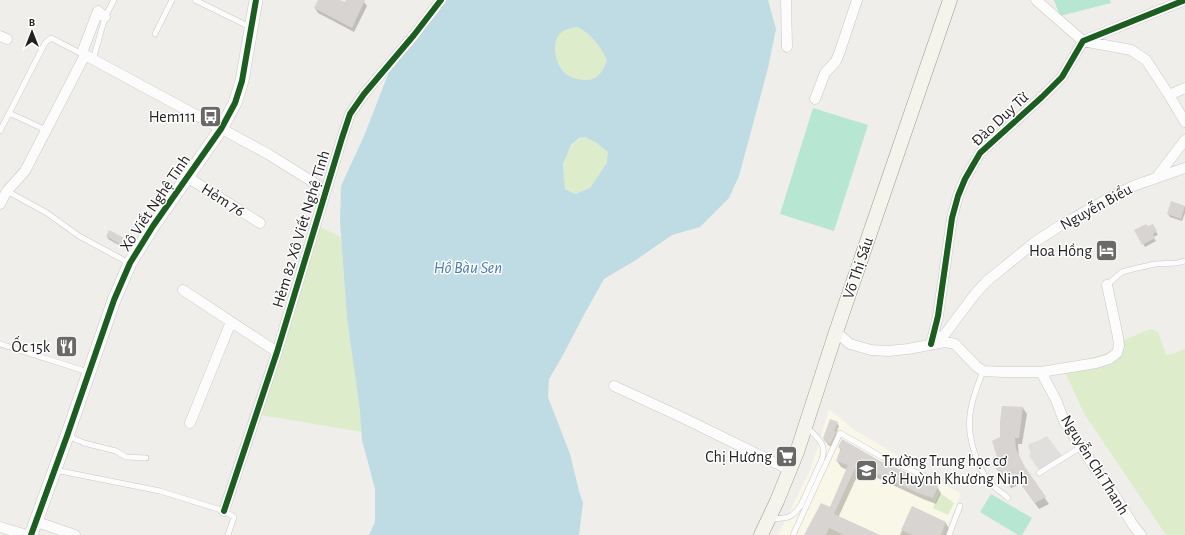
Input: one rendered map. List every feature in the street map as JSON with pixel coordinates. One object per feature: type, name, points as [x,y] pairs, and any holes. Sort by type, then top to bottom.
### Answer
[{"type":"main road","name":"Võ Thị Sáu","points":[[761,535],[790,470],[806,426],[836,332],[950,0]]},
{"type":"street","name":"Xô Viết Nghệ Tĩnh","points":[[31,535],[68,436],[114,300],[130,264],[153,226],[221,129],[235,103],[242,81],[256,0]]},
{"type":"street","name":"Hẻm 82 Xô Viết Nghệ Tĩnh","points":[[224,511],[277,352],[345,126],[350,114],[364,94],[414,35],[441,0]]},
{"type":"street","points":[[786,0],[787,47]]},
{"type":"street","points":[[815,99],[825,74],[840,54],[857,0]]},
{"type":"street","points":[[1036,0],[1083,41],[1131,50],[1146,60],[1185,122]]},
{"type":"street","points":[[1083,41],[1185,0]]},
{"type":"street","points":[[0,204],[7,191],[25,171],[46,130],[89,58],[83,50],[98,11],[105,17]]},
{"type":"street","name":"Đào Duy Từ","points":[[931,344],[938,316],[952,218],[958,196],[965,179],[980,153],[1062,77],[1083,41]]},
{"type":"street","name":"Hẻm 82 Xô Viết Nghệ Tĩnh","points":[[89,58],[268,154],[313,182],[325,192]]},
{"type":"street","points":[[1169,95],[1185,88]]},
{"type":"street","points":[[1156,179],[1185,140]]},
{"type":"street","name":"Nguyễn Biểu","points":[[931,344],[946,334],[975,294],[987,281],[1035,242],[1120,192],[1185,168]]},
{"type":"street","name":"Hẻm 76","points":[[187,177],[260,223]]},
{"type":"street","points":[[836,332],[850,344],[871,350],[888,351],[908,349],[945,342],[955,344],[976,366],[983,371],[1041,372],[1096,363],[1109,359],[1117,353],[1118,346],[1118,337],[1107,284]]},
{"type":"street","points":[[183,290],[277,352]]},
{"type":"street","points":[[190,423],[231,322]]},
{"type":"street","name":"Nguyễn Chí Thanh","points":[[1041,372],[1056,400],[1064,421],[1141,535]]},
{"type":"street","points":[[614,386],[790,470]]},
{"type":"street","points":[[36,522],[75,535]]},
{"type":"street","points":[[0,527],[27,535]]},
{"type":"lane","points":[[105,17],[114,0]]},
{"type":"lane","points":[[155,34],[172,0]]},
{"type":"lane","points":[[195,0],[251,27]]},
{"type":"lane","points":[[0,131],[46,43],[51,38],[89,58]]},
{"type":"lane","points":[[9,114],[46,130]]},
{"type":"lane","points":[[7,191],[47,213],[79,236],[130,264]]},
{"type":"lane","points":[[1107,284],[1122,272],[1156,264],[1177,264],[1185,261]]},
{"type":"lane","points":[[0,344],[89,373]]},
{"type":"lane","points":[[983,371],[969,416],[974,449],[979,465],[991,484],[1008,498]]},
{"type":"lane","points":[[769,519],[790,518],[797,512],[802,506],[822,458],[824,451],[822,444],[806,426]]},
{"type":"lane","points":[[792,535],[840,433],[882,457],[938,482]]},
{"type":"lane","points":[[68,436],[84,443],[116,451],[126,457],[146,458]]},
{"type":"lane","points":[[1039,473],[1081,446]]},
{"type":"lane","points":[[55,470],[160,490],[224,511],[234,517],[228,535]]},
{"type":"lane","points":[[948,535],[960,506]]},
{"type":"shaded area","name":"Trường Trung học cơ sở Huỳnh Khương Ninh","points":[[829,409],[853,429],[961,494],[944,535],[778,535],[811,468]]},
{"type":"shaded area","points":[[1047,436],[1062,456],[1040,471],[1029,456],[1031,453],[1028,446],[1029,444]]},
{"type":"green space","points":[[1054,0],[1110,0],[1111,3],[1060,16]]},
{"type":"green space","points":[[578,27],[595,41],[607,60],[599,74],[595,78],[588,80],[572,77],[566,74],[562,70],[556,55],[555,43],[559,34],[570,28]]},
{"type":"green space","points":[[813,108],[868,125],[834,231],[780,214]]},
{"type":"green space","points":[[585,137],[598,143],[608,152],[608,163],[590,188],[575,194],[565,189],[563,166],[567,154],[574,143]]},
{"type":"green space","points":[[318,226],[341,237],[347,318],[362,432],[261,415]]},
{"type":"green space","points":[[1151,329],[1158,332],[1166,355],[1185,349],[1185,535],[1166,535],[1085,415],[1062,366],[1105,354],[1113,349],[1119,342]]},
{"type":"green space","points":[[940,493],[954,503],[948,515],[933,508]]},
{"type":"green space","points":[[991,494],[1032,518],[1022,535],[1018,535],[980,512]]},
{"type":"water","name":"Hồ Bàu Sen","points":[[447,0],[768,0],[776,29],[768,68],[739,176],[729,198],[700,227],[672,235],[636,260],[604,279],[549,379],[548,397],[570,454],[583,503],[579,535],[369,535],[375,522],[375,489],[362,440],[360,411],[347,318],[340,222],[341,186],[364,136],[389,72],[403,52]],"holes":[[[578,27],[595,41],[607,60],[601,72],[595,78],[588,80],[569,76],[562,70],[557,61],[555,44],[559,35],[565,30]],[[585,137],[597,143],[608,152],[607,163],[590,188],[575,194],[565,189],[563,164],[571,145],[579,138]]]},
{"type":"building","points":[[318,0],[340,0],[345,2],[346,0],[365,0],[352,28],[314,8]]},
{"type":"building","points":[[1171,201],[1185,206],[1181,219],[1167,214]]},
{"type":"building","points":[[1146,224],[1148,226],[1153,224],[1157,231],[1153,234],[1155,238],[1142,245],[1134,230]]},
{"type":"building","points":[[109,230],[126,239],[123,246],[106,236]]},
{"type":"building","points":[[1002,406],[1023,407],[1019,438],[1015,438],[1016,449],[1025,467],[1046,497],[1035,503],[1016,478],[1007,482],[996,468],[1002,465],[997,457],[992,441],[1000,437]]},
{"type":"building","points":[[830,419],[838,422],[834,431],[836,432],[830,444],[825,442],[823,438]]},
{"type":"building","points":[[842,439],[880,461],[938,486],[933,498],[918,493],[857,464],[834,514],[880,535],[844,535],[829,528],[826,535],[804,535],[821,503],[830,507],[848,465],[836,461],[841,448],[838,447]]},
{"type":"building","points":[[912,506],[946,522],[941,535],[913,535],[901,530]]},
{"type":"cycle path","points":[[31,535],[114,300],[130,263],[153,226],[221,129],[235,103],[242,81],[256,0]]},
{"type":"cycle path","points":[[224,511],[277,352],[350,114],[364,94],[414,35],[441,0]]},
{"type":"cycle path","points":[[931,344],[938,316],[952,218],[958,196],[965,179],[980,153],[1062,77],[1083,41],[1185,0]]},
{"type":"place","name":"Hem111","points":[[211,117]]},
{"type":"place","name":"Hoa Hồng","points":[[1107,251]]},
{"type":"place","name":"Ốc 15k","points":[[66,347]]},
{"type":"place","name":"Chị Hương","points":[[787,457]]},
{"type":"place","name":"Trường Trung học cơ sở Huỳnh Khương Ninh","points":[[867,470]]}]
